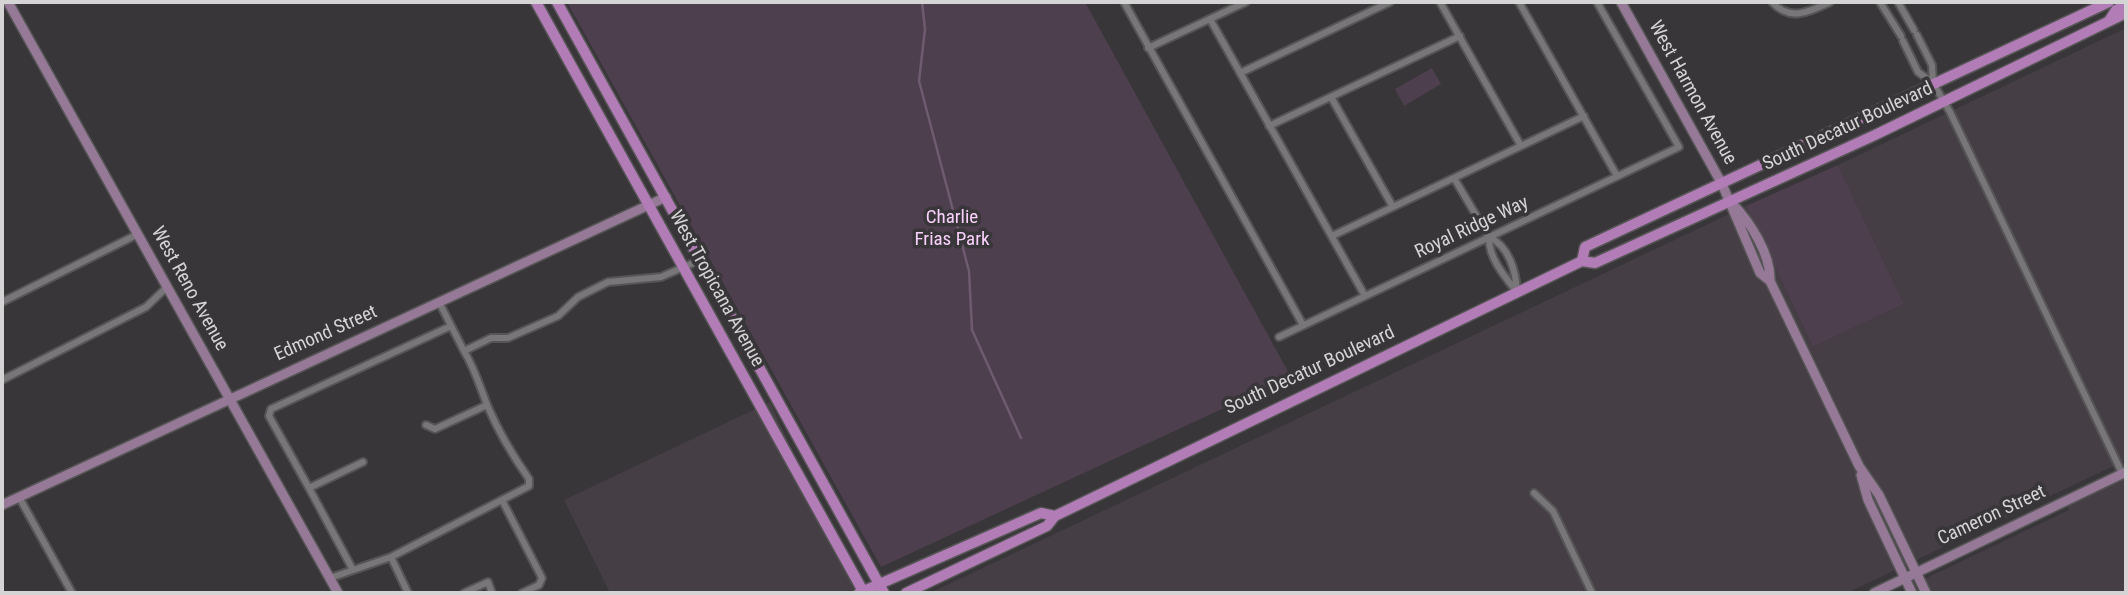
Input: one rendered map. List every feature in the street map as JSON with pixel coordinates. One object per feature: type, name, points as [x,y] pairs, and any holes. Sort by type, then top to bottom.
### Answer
[{"type":"main road","name":"West Tropicana Avenue","points":[[536,2],[862,592]]},
{"type":"main road","name":"West Tropicana Avenue","points":[[557,2],[882,589]]},
{"type":"main road","name":"South Decatur Boulevard","points":[[1582,261],[1585,247],[2109,2]]},
{"type":"main road","points":[[2109,21],[2116,10],[2126,5]]},
{"type":"main road","name":"South Decatur Boulevard","points":[[906,593],[1047,526],[1055,516],[1582,261],[1595,263],[1731,201],[2126,13]]},
{"type":"main road","points":[[588,95],[604,86]]},
{"type":"main road","points":[[739,366],[755,357]]},
{"type":"main road","name":"South Decatur Boulevard","points":[[862,592],[882,589],[1041,513],[1055,516]]},
{"type":"street","points":[[1124,2],[1303,326]]},
{"type":"street","points":[[1148,48],[1246,2]]},
{"type":"street","points":[[1240,73],[1390,2]]},
{"type":"street","points":[[1440,2],[1521,146]]},
{"type":"street","points":[[1519,2],[1617,176]]},
{"type":"street","name":"Royal Ridge Way","points":[[1279,337],[1679,147],[1597,2]]},
{"type":"street","name":"West Harmon Avenue","points":[[1621,2],[1731,201],[1736,222],[1760,273],[1770,281],[1858,466],[1868,500],[1912,593]]},
{"type":"street","points":[[1772,2],[1784,13],[1807,13],[1830,2]]},
{"type":"street","points":[[1880,2],[1919,72],[1933,83],[1944,101],[2124,472]]},
{"type":"street","points":[[1898,2],[1932,65],[1933,83]]},
{"type":"street","name":"West Reno Avenue","points":[[9,4],[338,593]]},
{"type":"street","points":[[1210,19],[1365,296]]},
{"type":"street","points":[[1269,126],[1460,36]]},
{"type":"street","points":[[1331,97],[1393,207]]},
{"type":"street","points":[[1332,236],[1584,116]]},
{"type":"street","points":[[1454,178],[1489,237],[1499,242],[1516,272],[1517,292]]},
{"type":"street","name":"Edmond Street","points":[[2,505],[666,197]]},
{"type":"street","points":[[2,302],[138,233]]},
{"type":"street","points":[[1489,237],[1488,247],[1506,279],[1517,292]]},
{"type":"street","points":[[464,351],[491,338],[508,338],[558,316],[578,297],[608,282],[661,277],[701,260]]},
{"type":"street","points":[[2,380],[146,307],[167,287]]},
{"type":"street","points":[[330,578],[352,568],[363,569],[391,557],[529,486],[529,479],[509,450],[487,405],[477,372],[439,302]]},
{"type":"street","points":[[352,568],[268,416],[271,409],[451,326]]},
{"type":"street","points":[[426,425],[435,429],[487,405]]},
{"type":"street","points":[[309,488],[363,462]]},
{"type":"street","name":"West Harmon Avenue","points":[[1858,466],[1879,495],[1926,593]]},
{"type":"street","name":"Cameron Street","points":[[1874,593],[2124,472]]},
{"type":"street","points":[[1534,493],[1553,511],[1592,593]]},
{"type":"street","points":[[19,497],[72,593]]},
{"type":"street","points":[[502,500],[542,578],[539,585],[522,593]]},
{"type":"street","points":[[391,557],[408,593]]},
{"type":"street","points":[[464,593],[488,582],[492,593]]},
{"type":"shaded area","points":[[2126,28],[2126,460],[1847,593],[930,593],[1746,206],[1813,347],[1904,304],[1838,165]]},
{"type":"shaded area","points":[[770,402],[858,593],[610,593],[564,500]]},
{"type":"shaded area","points":[[2126,472],[2126,593],[1928,593],[1922,580],[2069,510],[2065,501]]},
{"type":"green space","name":"Charlie Frias Park","points":[[567,2],[1085,2],[1291,377],[881,567]]},
{"type":"green space","points":[[1432,68],[1441,84],[1404,106],[1395,89]]},
{"type":"green space","points":[[1838,165],[1904,304],[1813,347],[1746,206]]},
{"type":"waterway","points":[[922,2],[925,29],[919,81],[969,271],[972,330],[1021,438]]}]
